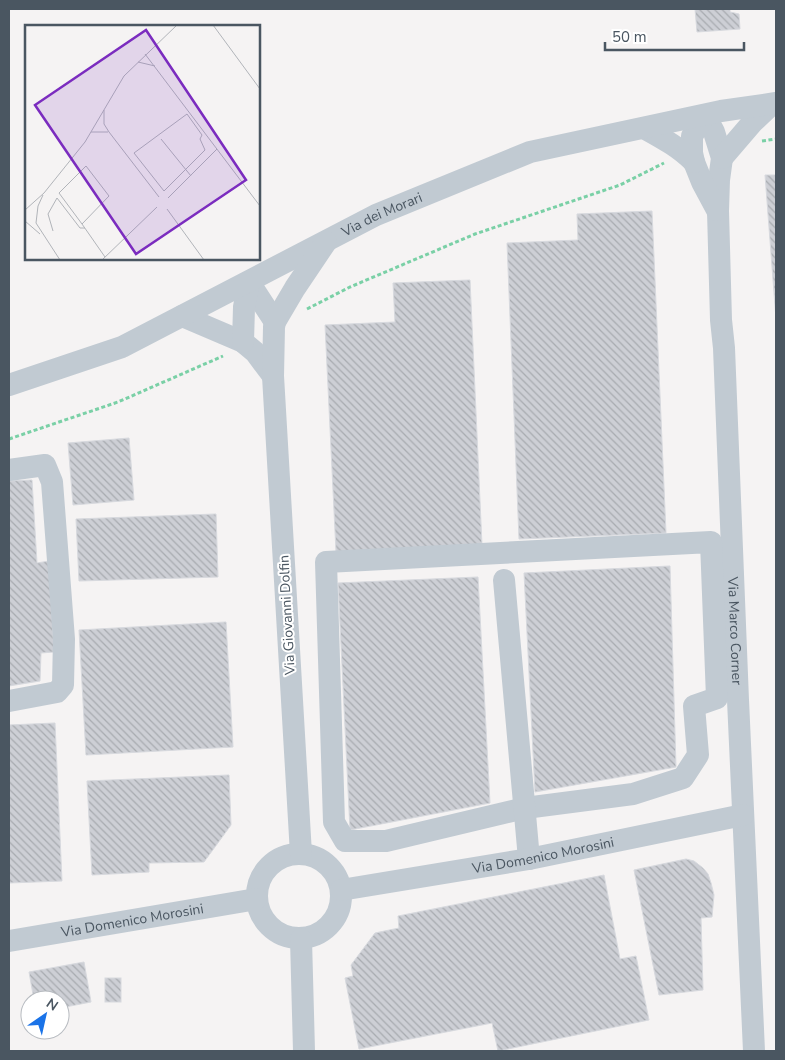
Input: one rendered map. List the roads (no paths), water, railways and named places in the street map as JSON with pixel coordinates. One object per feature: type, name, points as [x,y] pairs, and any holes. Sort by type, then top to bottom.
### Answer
[{"type":"street","name":"Via dei Morari","points":[[9,385],[122,347],[376,215],[530,152],[721,111],[774,103]]},
{"type":"street","points":[[727,151],[752,123],[774,103]]},
{"type":"street","name":"Via Marco Corner","points":[[705,115],[727,151],[719,180],[718,211],[721,320],[724,348],[724,603],[727,699],[743,815],[754,1051]]},
{"type":"street","name":"Via Marco Corner","points":[[705,115],[692,136],[690,158],[718,211]]},
{"type":"street","points":[[644,128],[674,144],[690,158]]},
{"type":"street","name":"Via Giovanni Dolfin","points":[[301,854],[273,376],[275,322],[328,239]]},
{"type":"street","points":[[249,282],[275,322]]},
{"type":"street","points":[[245,344],[244,307],[249,282]]},
{"type":"street","points":[[182,316],[245,344],[254,352],[273,376]]},
{"type":"street","points":[[9,470],[45,465],[52,482],[64,639],[63,685],[57,692],[9,701]]},
{"type":"street","points":[[724,603],[711,542],[326,562],[334,822],[345,841],[386,841],[525,808],[633,794],[683,778],[698,755],[694,706],[727,699]]},
{"type":"street","points":[[504,580],[529,859]]},
{"type":"street","name":"Via Domenico Morosini","points":[[341,890],[529,859],[743,815]]},
{"type":"street","points":[[301,854],[315,857],[328,865],[337,876],[341,890],[341,904],[336,918],[327,928],[315,936],[301,939],[288,938],[271,928],[259,912],[256,899],[258,884],[264,872],[274,862],[287,855],[301,854]]},
{"type":"street","name":"Via Domenico Morosini","points":[[9,941],[256,899]]},
{"type":"street","points":[[301,939],[304,1051]]}]
